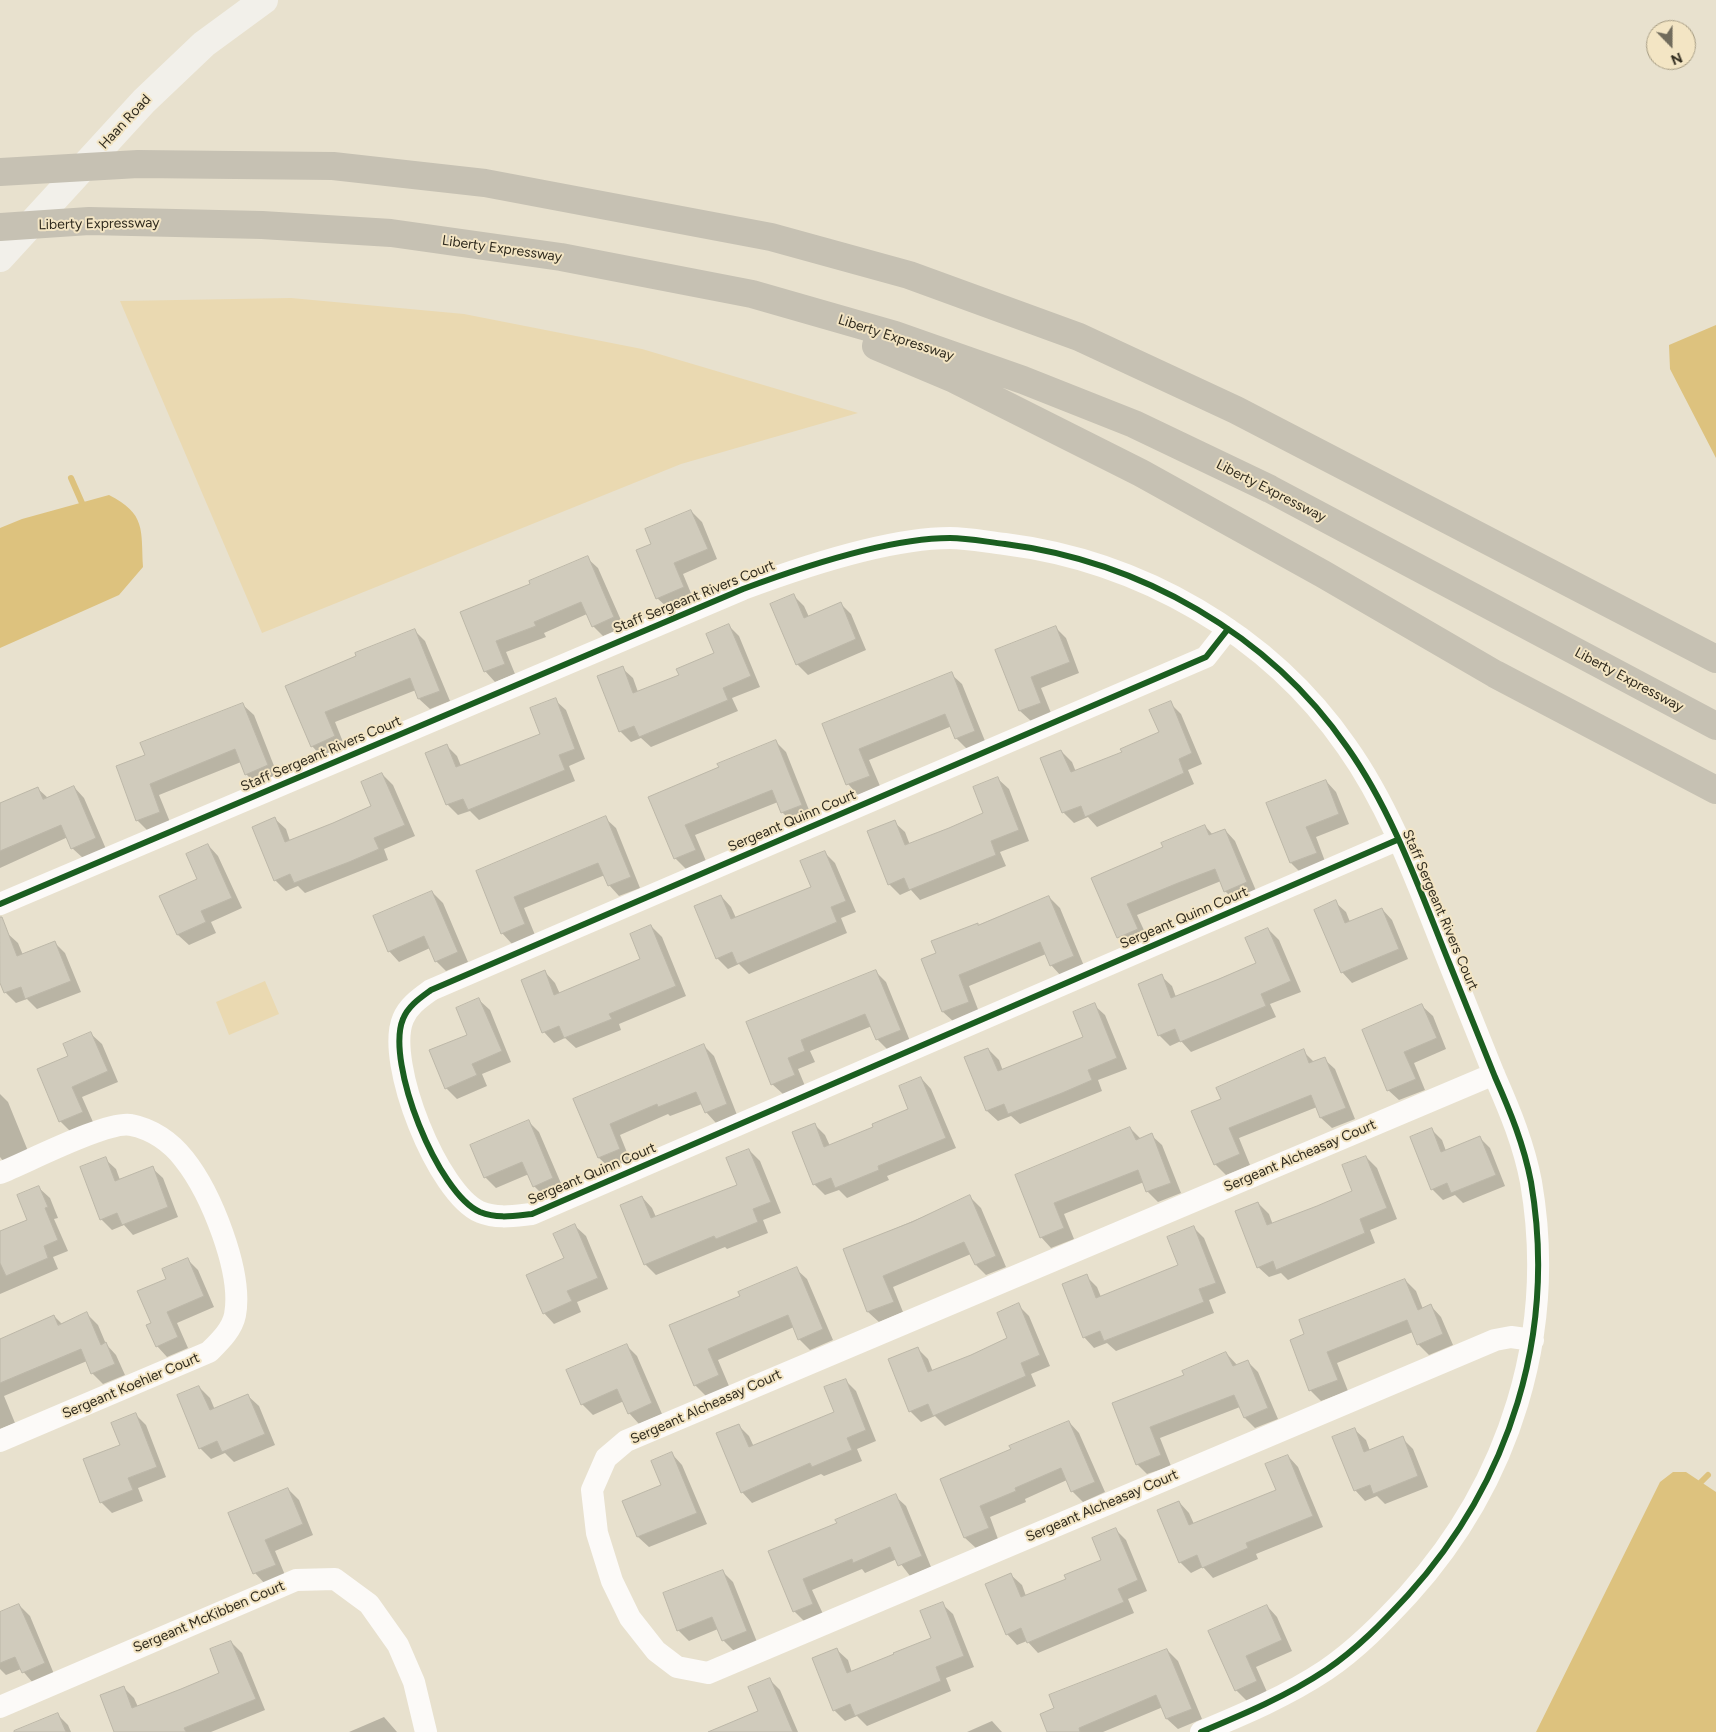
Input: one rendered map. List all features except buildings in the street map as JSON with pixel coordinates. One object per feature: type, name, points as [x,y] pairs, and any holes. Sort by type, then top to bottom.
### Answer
[{"type":"highway","points":[[12,170],[138,164],[333,166],[485,183],[771,237],[909,275],[1079,337],[1228,406],[1716,659]]},
{"type":"highway","name":"Liberty Expressway","points":[[0,227],[89,221],[262,224],[391,233],[561,257],[752,294],[896,335],[1022,380],[1134,424],[1270,489],[1716,726]]},
{"type":"highway","points":[[752,294],[952,378],[1132,468],[1323,574],[1495,674],[1716,790]]},
{"type":"street","name":"Haan Road","points":[[0,258],[144,101],[204,44],[264,0]]},
{"type":"street","name":"Staff Sergeant Rivers Court","points":[[0,904],[744,589],[784,574],[896,543],[951,538],[1045,549],[1110,567],[1163,591],[1228,629],[1275,665],[1309,700],[1347,746],[1375,793],[1397,840],[1516,1126],[1531,1183],[1539,1272],[1533,1340],[1514,1418],[1480,1495],[1435,1564],[1373,1633],[1328,1669],[1275,1700],[1201,1732]]},
{"type":"street","name":"Sergeant Quinn Court","points":[[1228,629],[1206,657],[432,990],[411,1006],[402,1020],[400,1034],[401,1061],[408,1098],[425,1140],[455,1191],[478,1211],[503,1218],[532,1214],[1397,840]]},
{"type":"street","name":"Sergeant Alcheasay Court","points":[[1494,1074],[626,1441],[606,1458],[592,1490],[597,1533],[616,1588],[630,1618],[656,1651],[677,1667],[708,1673],[1495,1340],[1511,1337],[1533,1340]]},
{"type":"street","name":"Sergeant Koehler Court","points":[[0,1174],[108,1127],[129,1124],[153,1133],[166,1141],[184,1160],[212,1207],[225,1238],[236,1292],[235,1316],[223,1338],[209,1352],[0,1442]]},
{"type":"street","name":"Sergeant McKibben Court","points":[[0,1707],[296,1580],[335,1579],[369,1604],[398,1646],[414,1682],[426,1732]]},
{"type":"shaded area","points":[[291,298],[464,314],[642,349],[858,413],[681,464],[262,633],[120,301]]},
{"type":"shaded area","points":[[1716,325],[1716,458],[1670,369],[1669,345]]},
{"type":"shaded area","points":[[109,495],[130,509],[139,524],[143,567],[119,595],[0,648],[0,528],[22,519]]},
{"type":"shaded area","points":[[265,981],[279,1014],[229,1035],[216,1002]]},
{"type":"shaded area","points":[[1673,1472],[1686,1472],[1716,1492],[1716,1732],[1536,1732],[1660,1482]]},
{"type":"waterway","points":[[71,478],[82,503]]},
{"type":"waterway","points":[[1701,1482],[1708,1475]]},
{"type":"cycle path","points":[[0,904],[743,589],[818,563],[873,548],[926,539],[950,538],[971,539],[1055,553],[1104,567],[1152,586],[1197,610],[1240,638],[1280,670],[1315,707],[1347,747],[1392,825],[1511,1115],[1525,1155],[1531,1182],[1537,1238],[1537,1294],[1530,1349],[1517,1403],[1499,1454],[1474,1504],[1444,1551],[1389,1615],[1337,1662],[1281,1696],[1201,1732]]},
{"type":"cycle path","points":[[1228,629],[1206,657],[431,990],[411,1006],[405,1014],[399,1039],[408,1094],[432,1154],[448,1180],[464,1200],[480,1212],[499,1216],[532,1214],[1397,840]]}]
